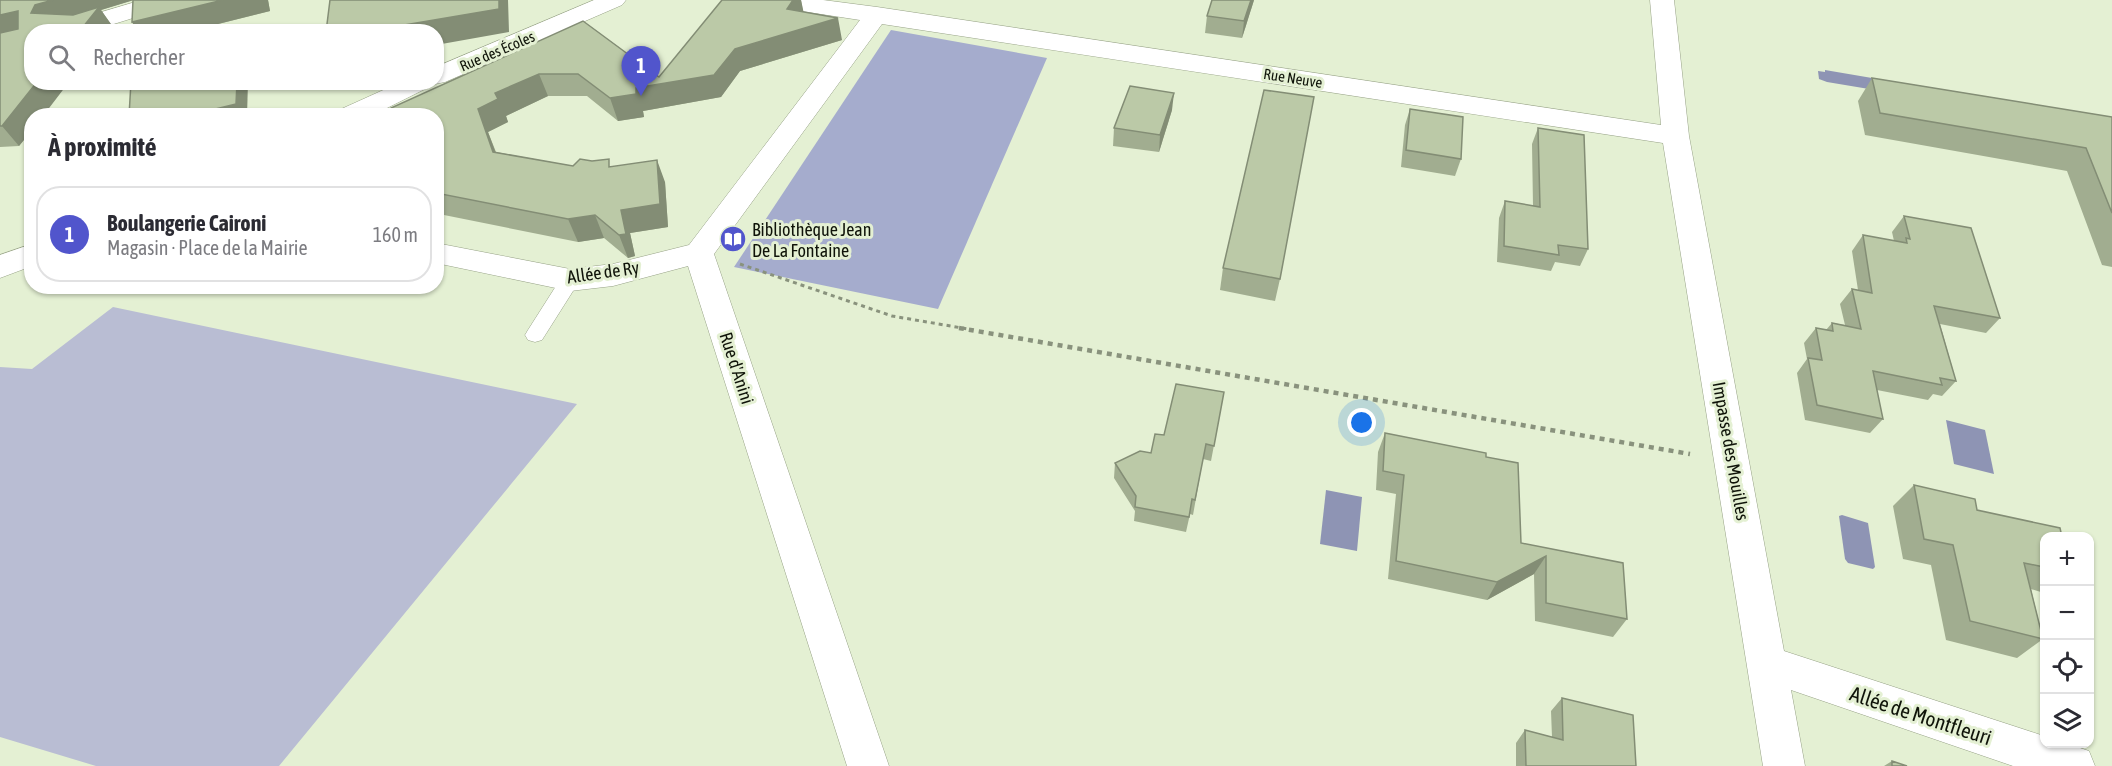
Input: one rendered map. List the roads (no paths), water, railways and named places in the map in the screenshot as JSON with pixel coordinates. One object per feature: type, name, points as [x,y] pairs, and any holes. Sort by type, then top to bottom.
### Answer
[{"type":"street","points":[[87,24],[167,0]]},
{"type":"street","name":"Rue des Écoles","points":[[444,74],[614,0]]},
{"type":"street","name":"Rue Neuve","points":[[775,0],[1675,136]]},
{"type":"street","points":[[1662,0],[1675,136]]},
{"type":"street","points":[[699,253],[877,14]]},
{"type":"street","points":[[366,108],[406,90]]},
{"type":"street","name":"Impasse des Mouilles","points":[[1675,136],[1784,766]]},
{"type":"street","name":"Allée de Ry","points":[[444,255],[570,280],[613,275],[699,253]]},
{"type":"street","name":"Rue d'Anini","points":[[699,253],[868,766]]},
{"type":"street","points":[[0,267],[24,257]]},
{"type":"street","name":"Allée de Montfleuri","points":[[1768,664],[2074,766]]},
{"type":"lane","points":[[535,335],[570,280]]},
{"type":"place","name":"Boulangerie Caironi","points":[[641,96]]},
{"type":"place","name":"Bibliothèque Jean De La Fontaine","points":[[733,239]]}]
